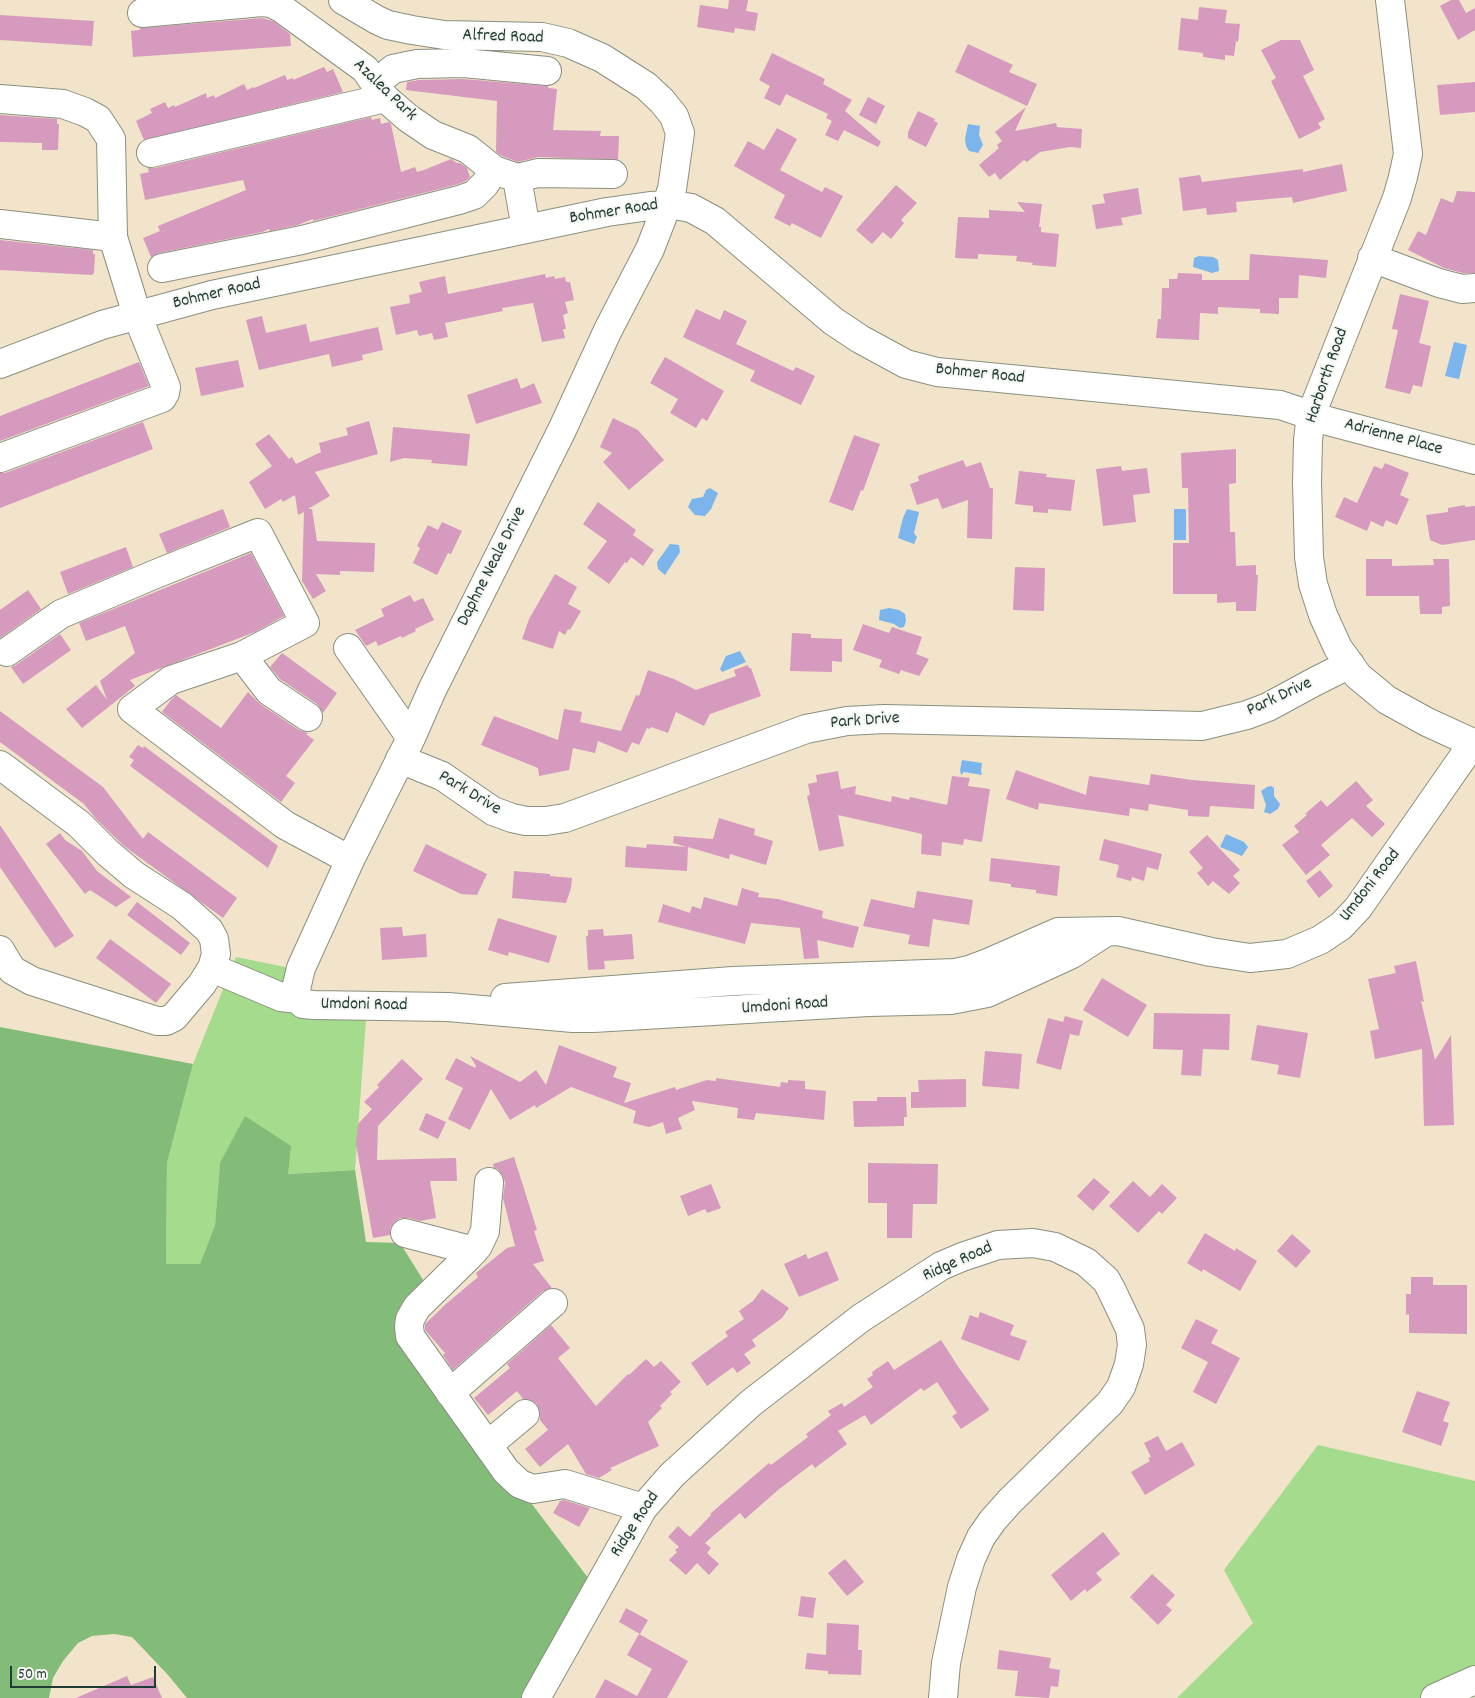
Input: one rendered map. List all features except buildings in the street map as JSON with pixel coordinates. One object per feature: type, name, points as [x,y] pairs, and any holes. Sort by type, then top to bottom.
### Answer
[{"type":"street","name":"Alfred Road","points":[[343,0],[361,12],[388,25],[444,35],[542,37],[568,43],[602,58],[624,71],[646,86],[662,101],[674,116],[680,133],[672,189],[666,205]]},
{"type":"street","name":"Harborth Road","points":[[1390,0],[1408,154],[1397,198],[1311,415],[1308,440],[1307,482],[1309,557],[1313,584],[1326,621],[1338,648],[1358,676],[1387,700],[1427,722],[1474,743]]},
{"type":"street","name":"Azalea Park","points":[[142,13],[246,1],[271,3],[281,8],[365,69],[380,91],[408,118],[433,135],[468,149],[510,180]]},
{"type":"street","points":[[151,153],[380,91],[393,69],[417,64],[464,63],[547,71]]},
{"type":"street","points":[[0,99],[63,104],[85,112],[98,120],[110,139],[113,237],[137,314],[164,379],[166,393],[162,398],[0,458]]},
{"type":"street","points":[[162,268],[302,240],[459,200],[474,195],[485,184],[510,180],[538,172],[613,174]]},
{"type":"street","points":[[510,180],[526,229]]},
{"type":"street","name":"Bohmer Road","points":[[0,364],[102,325],[137,314],[222,294],[607,212],[666,205],[691,208],[715,221],[832,321],[906,364],[936,372],[1280,405],[1311,415]]},
{"type":"street","name":"Daphne Neale Drive","points":[[318,928],[406,748],[432,690],[558,439],[608,330],[650,249],[666,205]]},
{"type":"street","points":[[0,224],[113,237]]},
{"type":"street","points":[[1372,258],[1439,283],[1462,289],[1475,288]]},
{"type":"street","name":"Adrienne Place","points":[[1311,415],[1328,422],[1475,460]]},
{"type":"street","points":[[7,652],[60,614],[258,533],[305,623],[242,656],[171,680],[132,710],[285,825],[350,860]]},
{"type":"street","points":[[348,648],[406,748]]},
{"type":"street","points":[[242,656],[269,690],[308,717]]},
{"type":"street","name":"Park Drive","points":[[406,748],[442,776],[493,811],[519,820],[546,821],[565,818],[814,727],[847,721],[884,719],[1202,726],[1247,715],[1268,707],[1350,664]]},
{"type":"street","name":"Umdoni Road","points":[[318,928],[301,968],[296,989],[298,998],[303,1004],[448,1006],[521,997],[723,982],[955,973],[990,962],[1058,932],[1126,933],[1211,952],[1250,958],[1287,954],[1320,940],[1341,926],[1358,908],[1474,743]]},
{"type":"street","points":[[0,765],[79,824],[108,853],[134,875],[182,906],[209,930],[214,939],[216,954],[212,968],[202,984],[174,1017],[166,1021],[156,1021],[32,981],[12,970],[0,950]]},
{"type":"street","points":[[212,968],[281,997],[298,998]]},
{"type":"street","points":[[488,1182],[485,1231],[474,1251],[417,1307],[410,1319],[410,1336],[506,1471],[520,1484],[533,1488],[565,1484],[643,1508]]},
{"type":"street","points":[[405,1233],[474,1251]]},
{"type":"street","name":"Ridge Road","points":[[536,1698],[643,1508],[672,1474],[751,1403],[861,1318],[941,1266],[998,1245],[1033,1243],[1055,1248],[1086,1262],[1109,1285],[1130,1329],[1132,1345],[1129,1364],[1121,1387],[1110,1403],[1010,1501],[982,1536],[971,1559],[958,1604],[946,1663],[943,1698]]},
{"type":"street","points":[[450,1392],[553,1303]]},
{"type":"street","points":[[488,1445],[525,1414]]},
{"type":"street","points":[[1435,1698],[1475,1680]]},
{"type":"green space","points":[[236,957],[300,970],[295,990],[367,1006],[355,1170],[287,1174],[220,1163],[215,1225],[200,1264],[166,1264],[167,1163],[193,1064]]},
{"type":"green space","points":[[0,1027],[193,1064],[167,1163],[166,1264],[200,1264],[215,1225],[220,1163],[245,1116],[291,1146],[288,1174],[355,1170],[366,1242],[400,1243],[430,1291],[413,1308],[448,1394],[595,1587],[534,1698],[187,1698],[132,1637],[114,1634],[92,1636],[78,1643],[63,1661],[53,1678],[49,1698],[0,1698]]},
{"type":"green space","points":[[1318,1445],[1475,1481],[1475,1678],[1430,1698],[1177,1698],[1253,1623],[1224,1570]]},
{"type":"water","points":[[968,124],[980,126],[979,135],[983,145],[978,153],[969,151],[966,146],[965,139]]},
{"type":"water","points":[[1199,256],[1213,257],[1218,260],[1219,271],[1212,273],[1193,267],[1194,258]]},
{"type":"water","points":[[1454,342],[1467,345],[1459,379],[1445,376]]},
{"type":"water","points":[[710,488],[718,493],[711,509],[705,516],[695,515],[688,507],[692,499],[703,497],[706,490]]},
{"type":"water","points":[[907,509],[919,512],[914,533],[917,537],[914,544],[898,538]]},
{"type":"water","points":[[1174,509],[1186,509],[1186,540],[1174,540]]},
{"type":"water","points":[[670,544],[679,545],[680,552],[665,575],[658,569],[657,562]]},
{"type":"water","points":[[889,608],[899,610],[905,614],[906,621],[904,627],[900,628],[894,624],[879,620],[880,610]]},
{"type":"water","points":[[740,651],[746,662],[722,672],[720,669],[726,656]]},
{"type":"water","points":[[962,760],[982,763],[982,775],[964,772],[961,775]]},
{"type":"water","points":[[1271,786],[1274,788],[1274,796],[1280,804],[1278,809],[1270,814],[1264,812],[1266,805],[1261,791]]},
{"type":"water","points":[[1226,834],[1244,842],[1248,847],[1242,856],[1220,847]]}]
